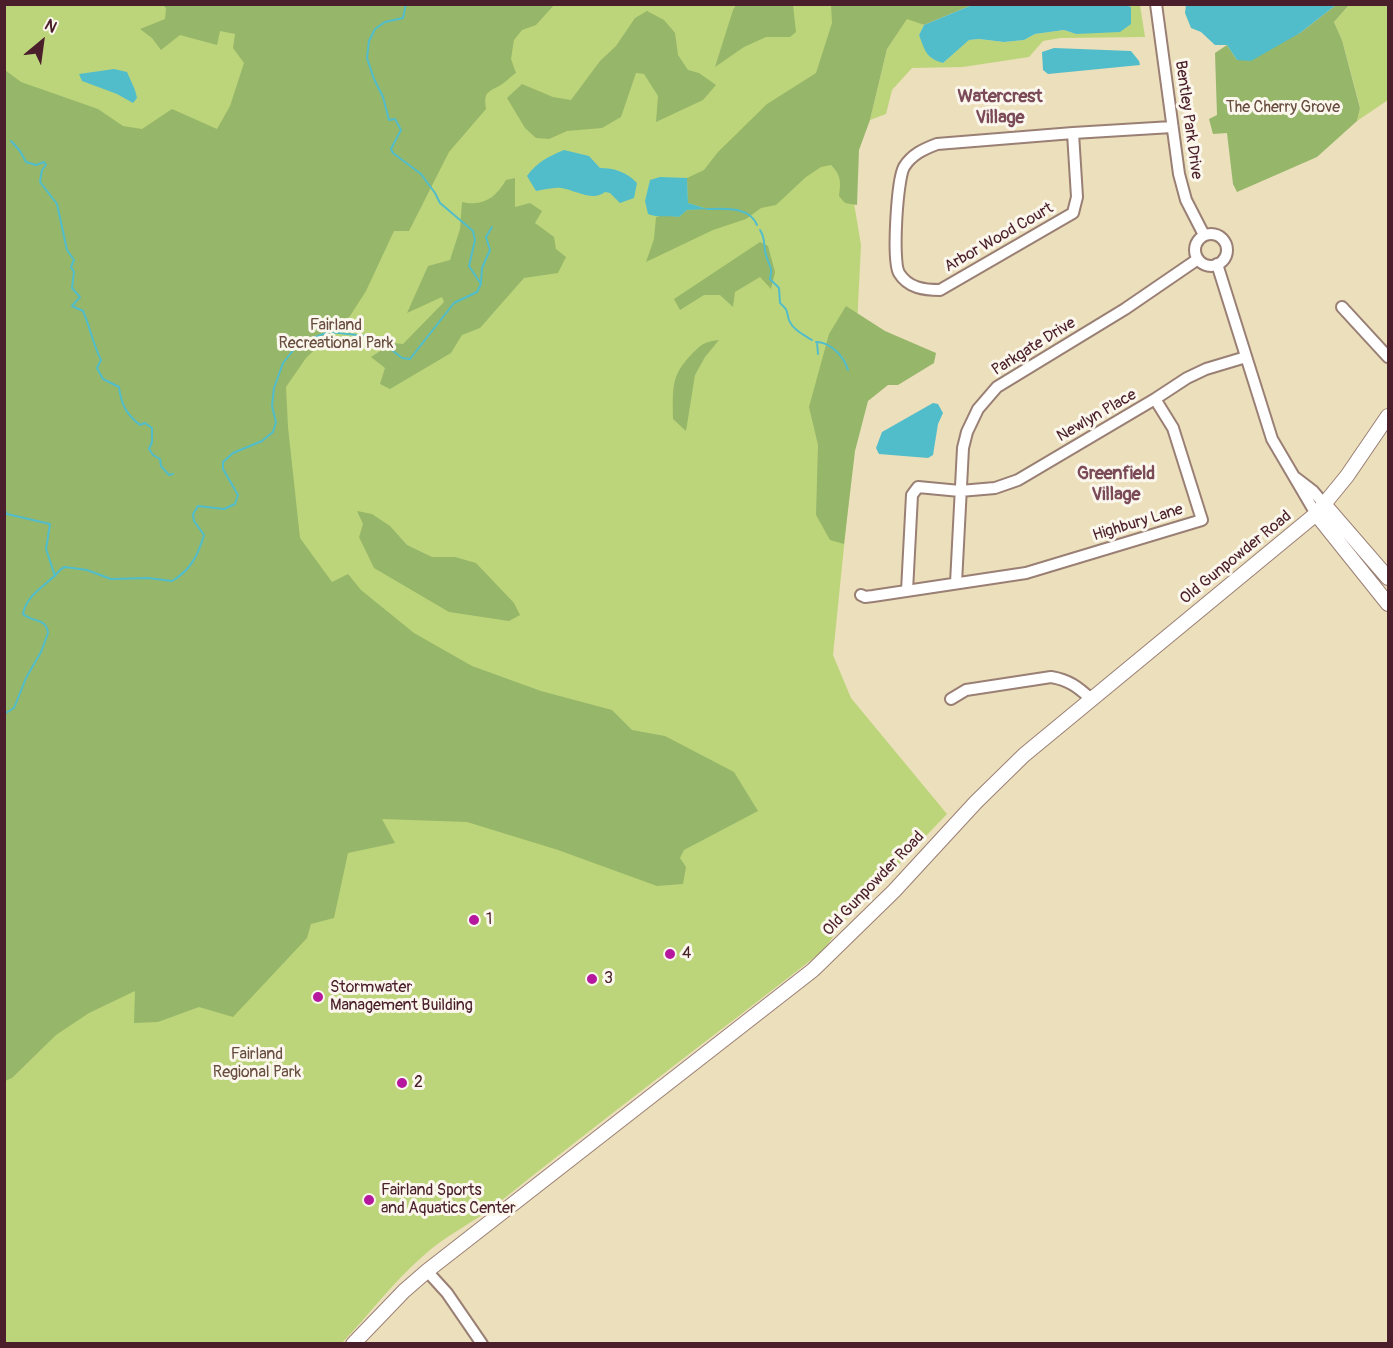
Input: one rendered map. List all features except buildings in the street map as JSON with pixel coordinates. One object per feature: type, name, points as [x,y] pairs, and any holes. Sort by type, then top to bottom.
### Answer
[{"type":"main road","name":"Old Gunpowder Road","points":[[353,1344],[404,1291],[427,1271],[813,970],[894,891],[925,855],[998,780],[1091,699],[1291,537],[1320,509],[1347,476],[1389,416]]},
{"type":"main road","points":[[1320,509],[1389,578]]},
{"type":"main road","points":[[1320,509],[1389,604]]},
{"type":"street","name":"Bentley Park Drive","points":[[1156,4],[1179,174],[1186,200],[1204,236]]},
{"type":"street","name":"Arbor Wood Court","points":[[1073,133],[1077,189],[1073,213],[940,290],[923,290],[908,283],[899,272],[895,258],[899,195],[903,169],[918,152],[938,144],[1073,133],[1172,127]]},
{"type":"street","points":[[1215,234],[1227,246],[1225,257],[1217,264],[1203,263],[1198,259],[1195,249],[1204,236],[1215,234]]},
{"type":"street","name":"Parkgate Drive","points":[[957,583],[963,448],[967,432],[978,409],[997,387],[1052,351],[1125,309],[1198,259]]},
{"type":"street","points":[[1217,264],[1272,439],[1294,476],[1320,509]]},
{"type":"street","points":[[1342,307],[1389,357]]},
{"type":"street","name":"Newlyn Place","points":[[907,591],[914,489],[918,487],[960,491],[995,488],[1018,480],[1187,378],[1206,369],[1246,357]]},
{"type":"street","name":"Highbury Lane","points":[[957,583],[1026,573],[1202,520],[1173,428],[1155,399]]},
{"type":"street","points":[[861,595],[865,597],[957,583]]},
{"type":"street","points":[[951,699],[966,690],[1051,677],[1063,679],[1075,685],[1091,699]]},
{"type":"street","points":[[427,1271],[447,1293],[482,1344]]},
{"type":"green space","points":[[5,5],[868,5],[850,179],[861,245],[848,507],[833,655],[851,698],[947,814],[841,925],[824,950],[496,1205],[431,1249],[401,1277],[342,1343],[5,1344]]},
{"type":"green space","points":[[163,5],[554,5],[536,25],[522,30],[514,40],[511,59],[516,73],[487,94],[486,109],[449,152],[409,231],[394,231],[366,291],[350,316],[306,358],[286,387],[300,538],[332,582],[348,574],[361,590],[414,633],[472,666],[541,691],[612,710],[632,730],[665,736],[734,772],[758,811],[684,850],[680,858],[686,867],[683,884],[657,886],[558,850],[467,822],[382,819],[395,843],[348,853],[334,918],[311,924],[307,938],[233,1017],[199,1007],[158,1022],[134,1023],[135,991],[89,1013],[56,1035],[12,1078],[5,1081],[5,70],[21,82],[98,109],[123,126],[142,129],[172,109],[217,129],[230,106],[244,63],[233,48],[235,34],[220,31],[217,45],[180,35],[161,50],[152,38],[140,29],[165,19],[166,8]]},
{"type":"green space","points":[[736,5],[793,5],[796,32],[790,37],[766,37],[744,47],[715,67]]},
{"type":"green space","points":[[831,5],[972,5],[924,25],[907,19],[887,49],[870,120],[859,150],[857,205],[845,203],[839,196],[840,179],[831,165],[821,167],[806,177],[776,205],[761,208],[746,219],[713,230],[646,262],[654,239],[656,217],[664,215],[679,217],[687,210],[705,208],[688,203],[687,178],[704,170],[718,152],[767,104],[816,73],[832,23]]},
{"type":"green space","points":[[1126,5],[1140,5],[1145,37],[1060,38],[1043,41],[1029,57],[963,67],[912,68],[892,90],[886,114],[870,120],[887,49],[907,18],[924,25],[919,35],[943,63],[968,40],[1004,42],[1024,40],[1035,34],[1064,30],[1076,34],[1095,32],[1131,7]]},
{"type":"green space","name":"The Cherry Grove","points":[[1336,5],[1349,5],[1334,22],[1342,40],[1360,108],[1357,121],[1317,157],[1237,192],[1233,184],[1227,133],[1213,134],[1209,119],[1217,115],[1215,53],[1227,45],[1237,60],[1300,33]]},
{"type":"green space","points":[[1349,5],[1388,5],[1388,100],[1357,121],[1360,107],[1342,40],[1334,22]]},
{"type":"green space","points":[[647,11],[664,20],[675,33],[678,55],[688,70],[699,73],[716,85],[703,100],[656,122],[658,96],[644,74],[636,73],[621,117],[602,128],[567,131],[549,139],[536,138],[525,128],[507,98],[522,84],[553,97],[571,100],[600,61],[616,46],[635,18]]},
{"type":"green space","points":[[515,178],[515,207],[530,203],[542,211],[535,223],[554,237],[556,249],[566,257],[558,273],[524,278],[480,328],[462,335],[451,353],[390,389],[380,384],[385,368],[371,357],[392,343],[403,344],[444,302],[442,297],[407,313],[428,266],[450,260],[460,229],[462,202],[483,202],[493,196],[506,180]]},
{"type":"green space","points":[[760,242],[768,246],[775,272],[771,289],[760,277],[735,292],[733,307],[720,295],[704,295],[680,310],[674,299]]},
{"type":"green space","points":[[846,306],[885,331],[936,353],[934,363],[898,385],[888,385],[868,401],[855,451],[844,544],[830,540],[816,515],[818,445],[809,407],[829,334]]},
{"type":"green space","points":[[719,340],[705,357],[695,375],[686,431],[673,419],[673,392],[676,377],[684,363],[700,346]]},
{"type":"green space","points":[[357,511],[372,514],[390,526],[407,545],[432,557],[455,557],[476,563],[514,603],[520,615],[509,621],[449,612],[374,568],[359,537],[363,524]]},
{"type":"water","points":[[1186,4],[1336,5],[1300,33],[1251,61],[1237,60],[1227,45],[1215,45],[1201,32],[1191,28],[1185,13]]},
{"type":"water","points":[[972,5],[1126,5],[1131,7],[1131,24],[1120,32],[1076,34],[1064,30],[1035,34],[1024,40],[1004,42],[969,40],[943,63],[933,59],[927,53],[919,35],[924,25]]},
{"type":"water","points":[[1054,48],[1131,51],[1140,65],[1048,74],[1043,70],[1042,52]]},
{"type":"water","points":[[114,69],[127,72],[137,98],[133,103],[117,94],[82,81],[79,74]]},
{"type":"water","points":[[564,150],[589,156],[600,168],[625,173],[637,183],[634,198],[620,203],[610,193],[605,192],[589,196],[561,188],[536,191],[527,176],[544,160]]},
{"type":"water","points":[[660,177],[687,178],[688,203],[708,209],[687,210],[679,217],[648,214],[645,201],[650,180]]},
{"type":"water","points":[[933,403],[938,404],[943,413],[938,424],[933,455],[928,458],[879,454],[876,448],[882,432]]},
{"type":"waterway","points":[[4,714],[14,708],[48,633],[42,622],[23,614],[25,607],[33,595],[61,569],[65,567],[87,570],[111,579],[148,578],[172,581],[189,567],[204,535],[194,521],[193,514],[198,506],[224,509],[235,504],[238,495],[223,469],[223,462],[233,453],[262,441],[273,432],[276,422],[272,406],[274,388],[283,363],[295,348],[307,340],[329,332],[377,338],[402,358],[410,359],[454,303],[477,292],[481,284],[469,266],[475,240],[473,231],[440,203],[421,174],[393,153],[391,149],[401,130],[395,119],[389,120],[383,97],[367,58],[369,41],[375,29],[385,22],[403,18],[406,4]]},
{"type":"waterway","points":[[11,141],[26,162],[36,165],[44,162],[46,165],[42,170],[40,182],[57,204],[67,250],[74,260],[71,267],[74,272],[72,288],[80,297],[72,306],[83,311],[101,360],[97,368],[103,379],[119,387],[121,399],[131,417],[140,425],[145,423],[152,428],[152,442],[149,449],[160,459],[161,466],[169,475],[173,474]]},
{"type":"waterway","points":[[707,209],[736,210],[748,214],[757,225]]},
{"type":"waterway","points":[[481,282],[482,268],[490,250],[486,237],[492,227]]},
{"type":"waterway","points":[[760,230],[771,269],[770,279],[779,288],[780,303],[786,310],[793,327],[812,340]]},
{"type":"waterway","points":[[816,342],[826,344],[836,351],[848,370]]},
{"type":"waterway","points":[[817,342],[818,354]]},
{"type":"waterway","points":[[4,509],[7,514],[50,524],[46,549],[55,576]]},
{"type":"place","name":"1","points":[[474,920]]},
{"type":"place","name":"4","points":[[670,954]]},
{"type":"place","name":"3","points":[[592,979]]},
{"type":"place","name":"Stormwater Management Building","points":[[318,997]]},
{"type":"place","name":"2","points":[[402,1083]]},
{"type":"place","name":"Fairland Sports and Aquatics Center","points":[[369,1200]]},
{"type":"district","name":"Watercrest Village","points":[[1000,107]]},
{"type":"district","name":"Greenfield Village","points":[[1116,484]]},
{"type":"park label","name":"Fairland Recreational Park","points":[[336,335]]},
{"type":"park label","name":"Fairland Regional Park","points":[[257,1064]]}]
